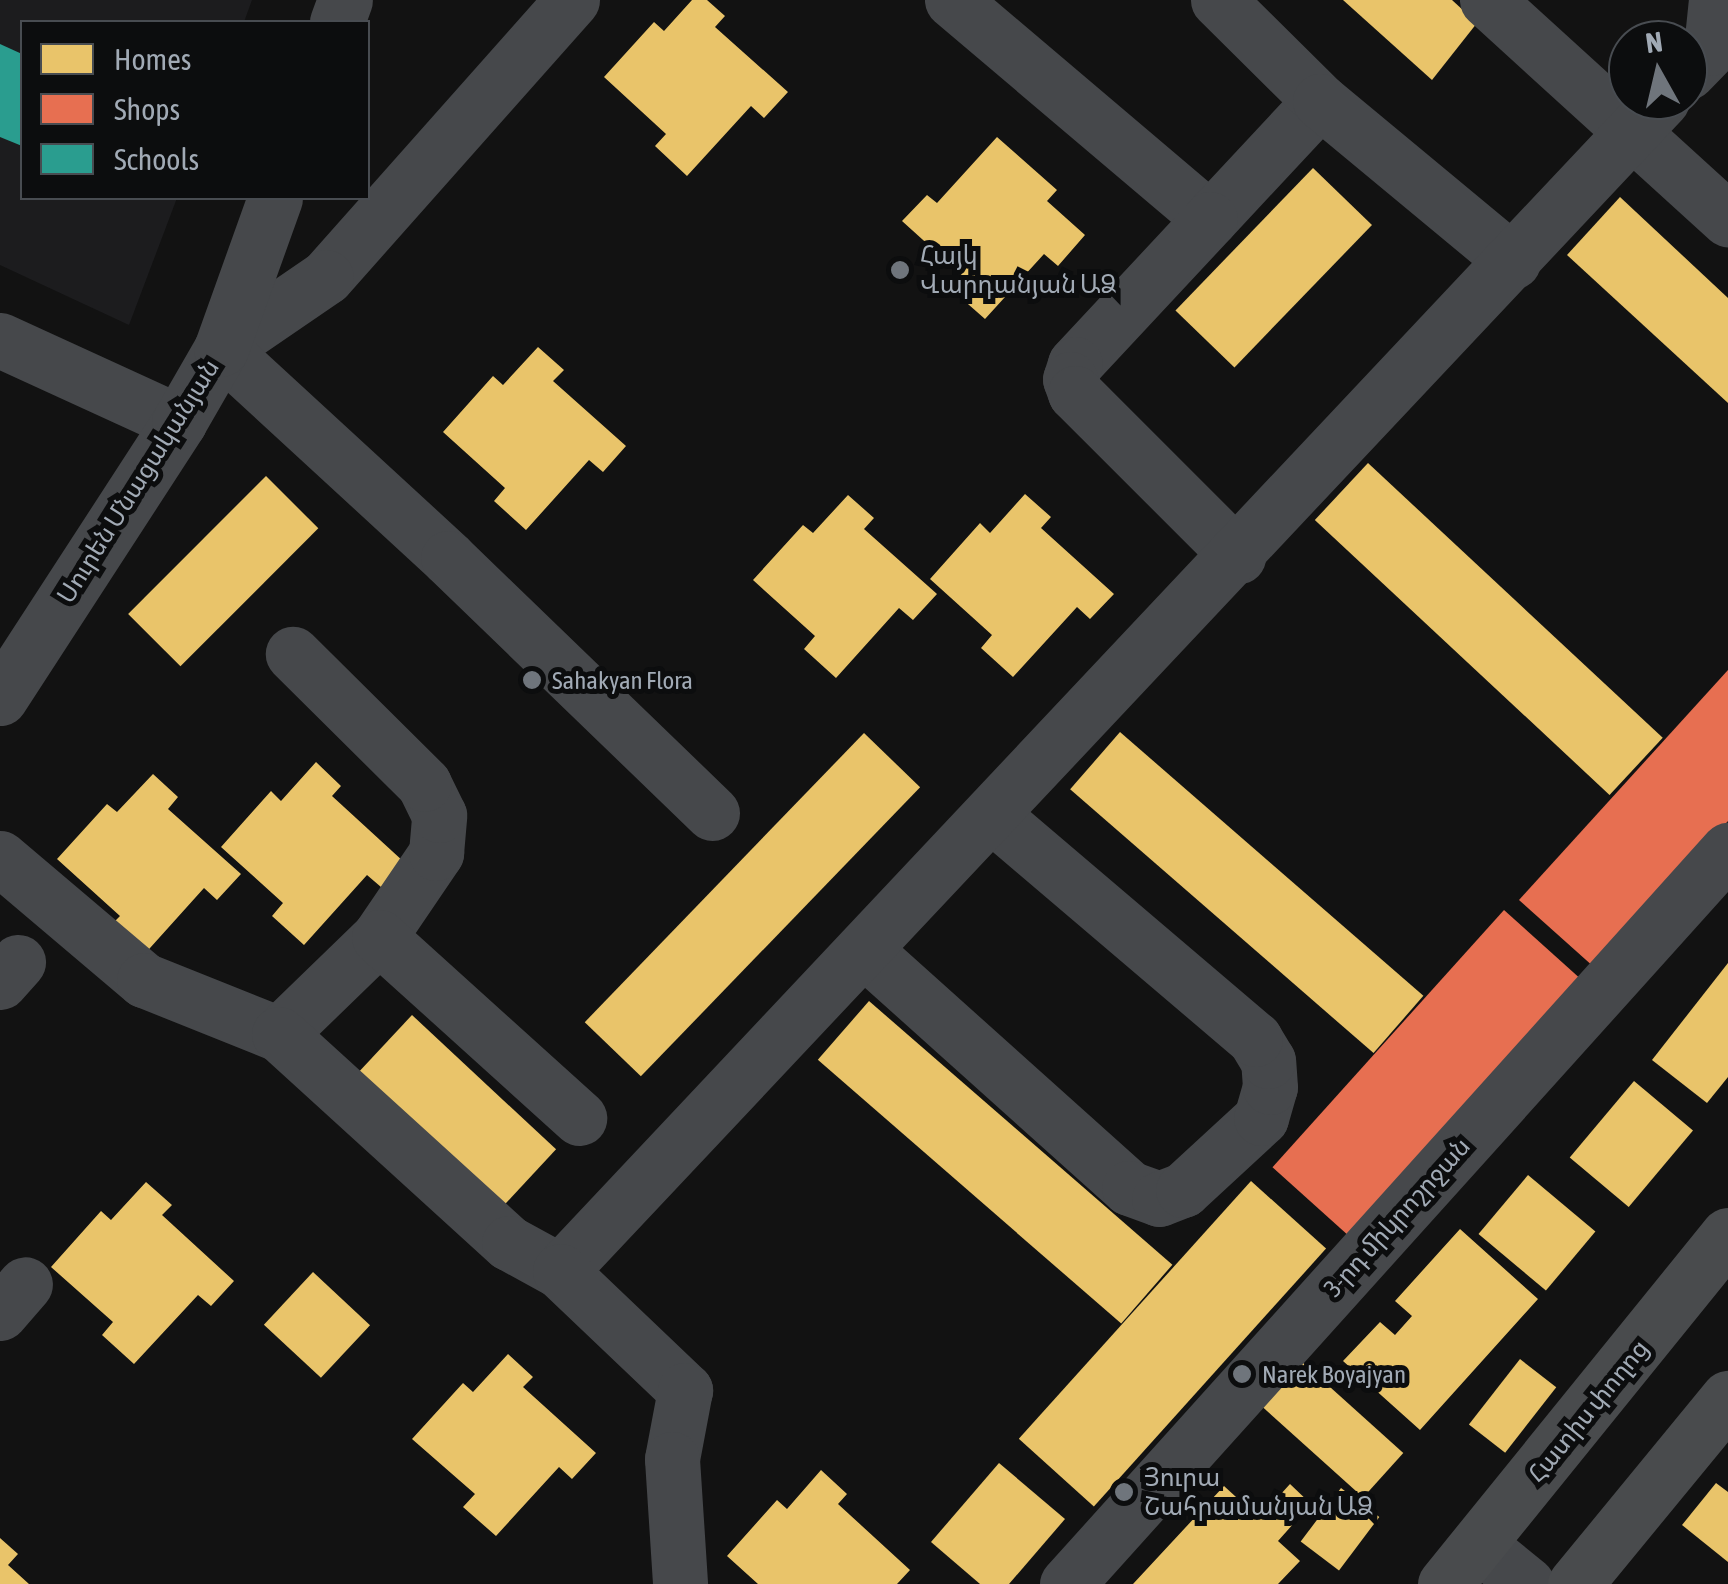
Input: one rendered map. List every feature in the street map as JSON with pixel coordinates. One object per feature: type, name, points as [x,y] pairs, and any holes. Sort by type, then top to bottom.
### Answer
[{"type":"main road","name":"Հատիս փողոց","points":[[1462,1565],[1728,1235]]},
{"type":"main road","points":[[1575,1584],[1728,1398]]},
{"type":"street","points":[[572,0],[326,277],[221,349],[448,558],[712,813]]},
{"type":"street","points":[[952,0],[1210,219]]},
{"type":"street","points":[[1218,0],[1320,102],[1513,261]]},
{"type":"street","points":[[1488,0],[1608,88]]},
{"type":"street","points":[[1238,556],[1075,393],[1070,379],[1075,364],[1320,102]]},
{"type":"street","points":[[560,1271],[1238,556],[1644,120]]},
{"type":"street","points":[[1649,120],[1728,219]]},
{"type":"street","name":"Սուրեն Մնացականյան","points":[[0,698],[179,422],[221,349],[274,200]]},
{"type":"street","points":[[0,340],[179,422]]},
{"type":"street","points":[[279,1034],[379,937],[436,853],[439,815],[424,784],[293,654]]},
{"type":"street","points":[[864,950],[1129,1188],[1159,1199],[1183,1190],[1261,1118],[1270,1087],[1268,1061],[1254,1038],[992,815]]},
{"type":"street","name":"3-րդ միկրոշրջան","points":[[1067,1584],[1728,850]]},
{"type":"street","points":[[0,858],[144,980],[279,1034],[509,1243],[560,1271],[684,1390],[672,1459],[680,1584]]},
{"type":"street","points":[[379,937],[579,1118]]},
{"type":"street","points":[[1462,1565],[1527,1584]]},
{"type":"shaded area","points":[[0,0],[252,0],[245,20],[20,20],[20,200],[176,200],[129,325],[0,265]]},
{"type":"building: Homes","points":[[692,0],[707,0],[725,16],[715,27],[788,92],[764,118],[751,106],[687,176],[655,146],[666,134],[604,77],[654,22],[664,31]]},
{"type":"building: Homes","points":[[1343,0],[1452,0],[1477,23],[1432,80]]},
{"type":"building: Homes","points":[[997,137],[1057,190],[1047,201],[1085,235],[1058,266],[1044,254],[985,319],[952,290],[964,277],[902,221],[927,195],[937,203]]},
{"type":"building: Homes","points":[[1313,168],[1372,225],[1234,367],[1175,310]]},
{"type":"building: Homes","points":[[1620,197],[1728,298],[1728,403],[1567,255]]},
{"type":"building: Homes","points":[[538,347],[564,370],[553,381],[626,446],[603,472],[589,460],[526,530],[494,501],[505,488],[443,432],[493,376],[503,385]]},
{"type":"building: Homes","points":[[1368,463],[1663,738],[1610,795],[1315,520]]},
{"type":"building: Homes","points":[[266,476],[318,528],[180,666],[128,614]]},
{"type":"building: Homes","points":[[1025,494],[1051,517],[1041,528],[1114,594],[1090,619],[1077,607],[1013,677],[981,648],[992,635],[930,579],[980,523],[990,533]]},
{"type":"building: Homes","points":[[848,495],[874,518],[864,529],[937,594],[913,620],[899,608],[836,678],[804,649],[815,636],[753,580],[803,525],[813,533]]},
{"type":"building: Homes","points":[[1120,732],[1423,996],[1374,1053],[1070,789]]},
{"type":"building: Homes","points":[[864,733],[920,787],[641,1076],[585,1022]]},
{"type":"building: Homes","points":[[316,762],[341,786],[332,796],[404,862],[381,887],[367,875],[304,945],[272,916],[283,903],[221,847],[271,791],[281,801]]},
{"type":"building: Homes","points":[[153,774],[178,797],[168,809],[241,874],[217,900],[204,888],[141,958],[108,928],[120,916],[57,859],[107,804],[117,812]]},
{"type":"building: Homes","points":[[1728,963],[1728,1077],[1707,1103],[1652,1060]]},
{"type":"building: Homes","points":[[869,1001],[1172,1265],[1121,1324],[818,1060]]},
{"type":"building: Homes","points":[[412,1015],[556,1149],[504,1206],[359,1071]]},
{"type":"building: Homes","points":[[1634,1081],[1693,1130],[1629,1207],[1570,1158]]},
{"type":"building: Homes","points":[[1528,1175],[1595,1232],[1546,1291],[1479,1234]]},
{"type":"building: Homes","points":[[1251,1181],[1326,1249],[1094,1506],[1019,1439]]},
{"type":"building: Homes","points":[[146,1182],[172,1205],[162,1215],[234,1281],[211,1306],[198,1295],[134,1364],[102,1335],[113,1322],[51,1267],[101,1211],[111,1220]]},
{"type":"building: Homes","points":[[1460,1229],[1538,1299],[1420,1430],[1343,1361],[1380,1322],[1395,1335],[1412,1316],[1395,1301]]},
{"type":"building: Homes","points":[[313,1272],[370,1325],[321,1378],[264,1325]]},
{"type":"building: Homes","points":[[508,1354],[533,1377],[523,1387],[596,1453],[572,1479],[559,1467],[496,1536],[463,1507],[475,1494],[412,1439],[463,1383],[473,1392]]},
{"type":"building: Homes","points":[[1520,1359],[1556,1387],[1505,1453],[1469,1424]]},
{"type":"building: Homes","points":[[1300,1360],[1403,1453],[1363,1498],[1260,1405]]},
{"type":"building: Homes","points":[[999,1463],[1065,1519],[1009,1584],[980,1584],[931,1542]]},
{"type":"building: Homes","points":[[821,1470],[847,1494],[838,1504],[910,1570],[897,1584],[758,1584],[727,1556],[777,1500],[787,1509]]},
{"type":"building: Homes","points":[[1716,1483],[1728,1492],[1728,1562],[1682,1525]]},
{"type":"building: Homes","points":[[1290,1484],[1311,1504],[1278,1541],[1300,1561],[1278,1584],[1133,1584],[1224,1486],[1259,1518]]},
{"type":"building: Homes","points":[[1341,1488],[1379,1517],[1339,1570],[1301,1542]]},
{"type":"building: Homes","points":[[0,1538],[18,1554],[8,1565],[29,1584],[0,1584]]},
{"type":"building: Shops","points":[[1728,670],[1728,821],[1595,968],[1519,900]]},
{"type":"building: Shops","points":[[1504,910],[1579,978],[1348,1235],[1272,1167]]},
{"type":"building: Schools","points":[[0,44],[20,53],[20,145],[0,137]]},
{"type":"place","name":"Հայկ Վարդանյան ԱՁ","points":[[900,270]]},
{"type":"place","name":"Sahakyan Flora","points":[[532,680]]},
{"type":"place","name":"Narek Boyajyan","points":[[1242,1374]]},
{"type":"place","name":"Յուրա Շահրամանյան ԱՁ","points":[[1124,1492]]}]
